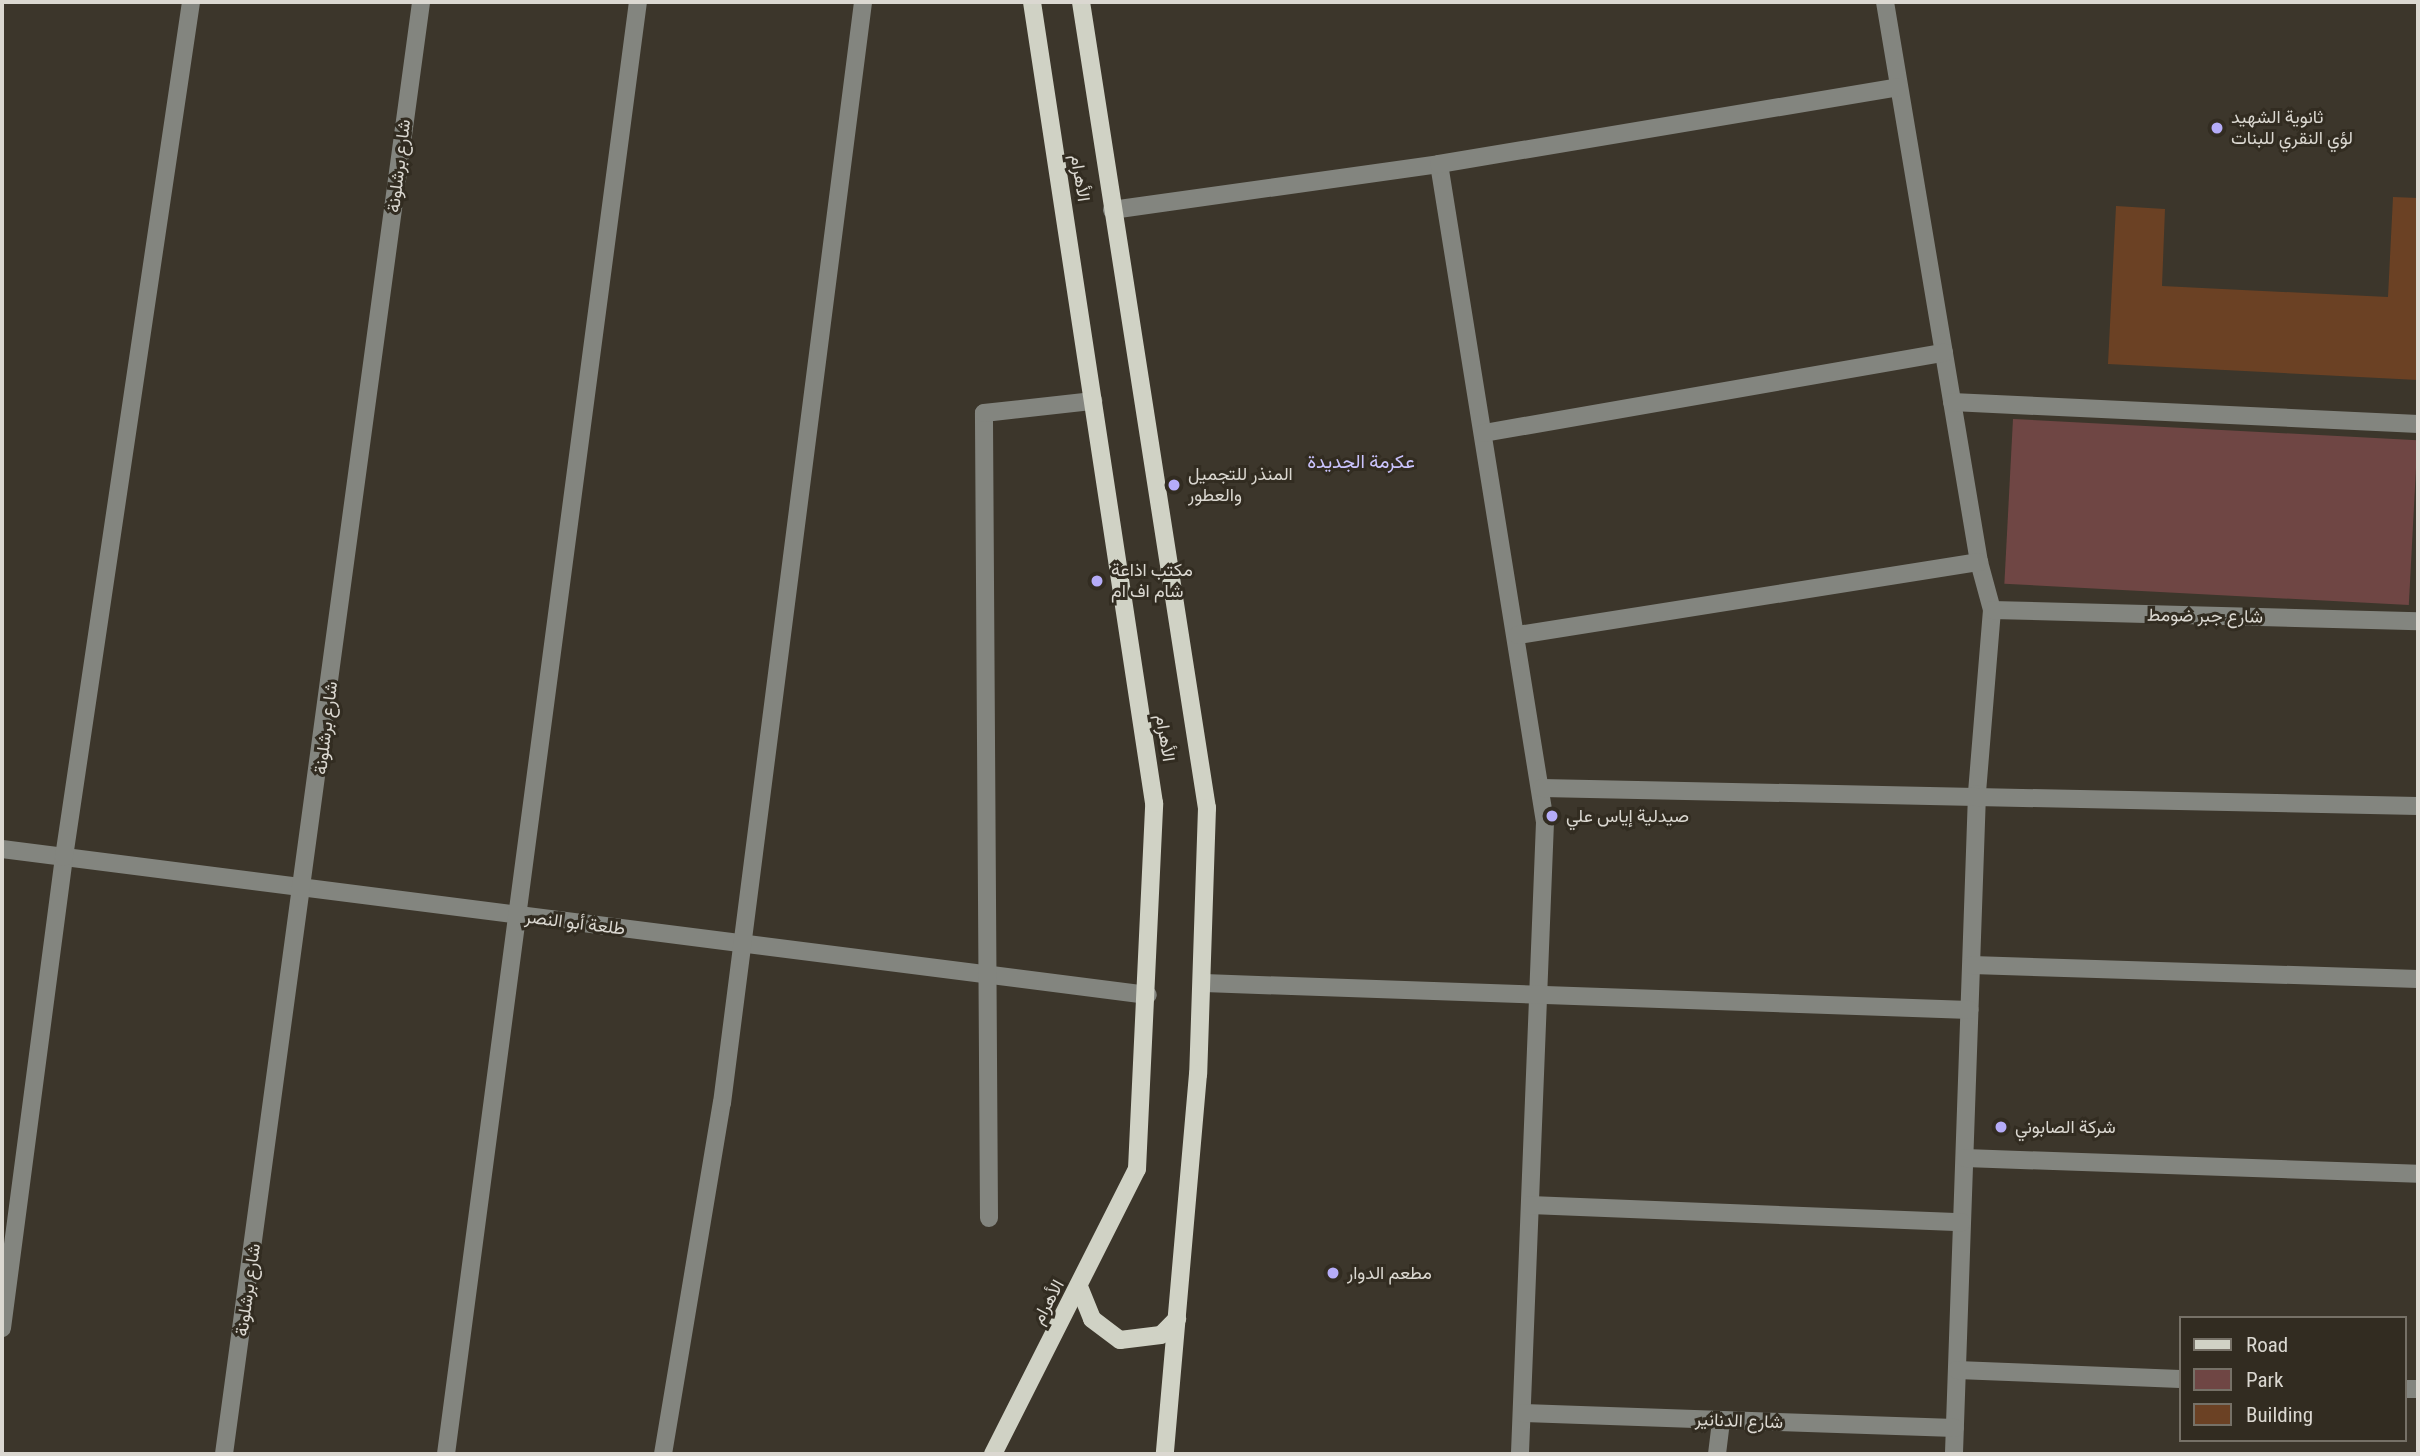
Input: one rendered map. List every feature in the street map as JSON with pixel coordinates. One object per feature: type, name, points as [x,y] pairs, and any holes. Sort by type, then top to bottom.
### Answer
[{"type":"main road","name":"الأهرام","points":[[993,1454],[1080,1289],[1137,1168],[1148,995],[1154,803],[1032,2]]},
{"type":"main road","name":"الأهرام","points":[[1081,2],[1207,808],[1204,983],[1165,1454]]},
{"type":"main road","points":[[1080,1289],[1092,1319],[1120,1340],[1161,1335],[1177,1319]]},
{"type":"street","points":[[2,1328],[64,857],[191,2]]},
{"type":"street","name":"شارع برشلونة","points":[[224,1454],[305,888],[421,2]]},
{"type":"street","points":[[446,1454],[515,915],[638,2]]},
{"type":"street","points":[[663,1454],[722,1103],[740,944],[863,2]]},
{"type":"street","points":[[1885,2],[1979,562],[1992,610],[1977,794],[1954,1454]]},
{"type":"street","points":[[1112,210],[1439,164],[1899,87]]},
{"type":"street","points":[[1439,164],[1542,788],[1538,996],[1520,1454]]},
{"type":"street","points":[[1484,433],[1944,353]]},
{"type":"street","points":[[989,1219],[984,412],[1093,401]]},
{"type":"street","points":[[1952,402],[2418,424]]},
{"type":"street","points":[[1518,635],[1979,562]]},
{"type":"street","name":"شارع جبر ضومط","points":[[1992,610],[2418,621]]},
{"type":"street","points":[[1542,788],[1977,794],[2418,806]]},
{"type":"street","name":"طلعة أبو النصر","points":[[2,849],[1148,995]]},
{"type":"street","points":[[1972,965],[2418,979]]},
{"type":"street","points":[[1204,983],[1970,1010]]},
{"type":"street","points":[[1965,1158],[2418,1174]]},
{"type":"street","points":[[1530,1205],[1962,1222]]},
{"type":"street","points":[[1957,1370],[2178,1379]]},
{"type":"street","name":"شارع الدنانير","points":[[1522,1413],[1955,1428]]},
{"type":"street","points":[[1717,1454],[1721,1420]]},
{"type":"green space","points":[[2013,419],[2417,440],[2409,605],[2004,584]]},
{"type":"building","points":[[2393,197],[2418,198],[2418,380],[2108,364],[2116,206],[2165,209],[2162,286],[2388,297]]},
{"type":"place","name":"ثانوية الشهيد لؤي النقري للبنات","points":[[2217,128]]},
{"type":"place","name":"المنذر للتجميل والعطور","points":[[1174,485]]},
{"type":"place","name":"مكتب اذاعة شام اف ام","points":[[1097,581]]},
{"type":"place","name":"صيدلية إياس علي","points":[[1552,816]]},
{"type":"place","name":"شركة الصابوني","points":[[2001,1127]]},
{"type":"place","name":"مطعم الدوار","points":[[1333,1273]]},
{"type":"district","name":"عكرمة الجديدة","points":[[1361,462]]}]
